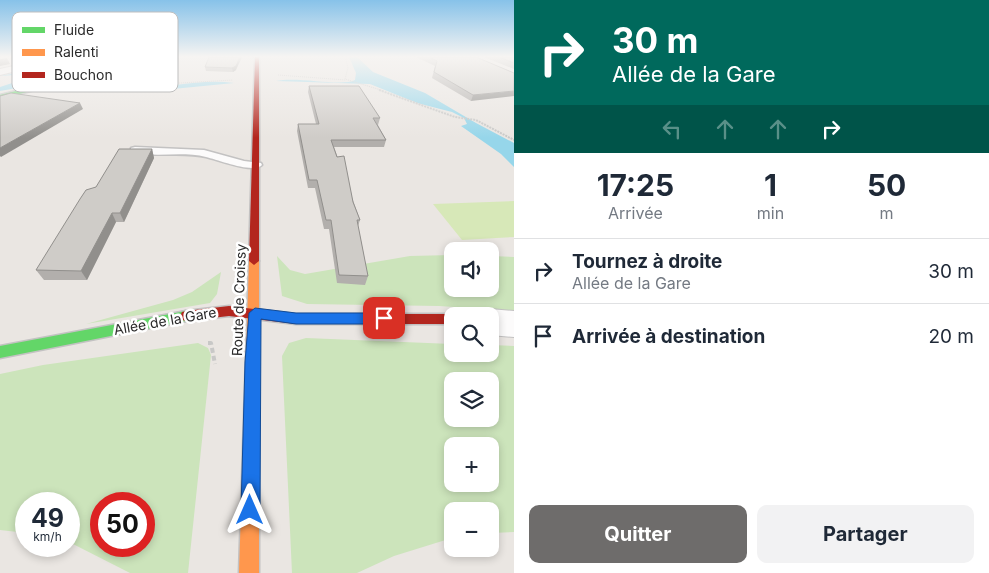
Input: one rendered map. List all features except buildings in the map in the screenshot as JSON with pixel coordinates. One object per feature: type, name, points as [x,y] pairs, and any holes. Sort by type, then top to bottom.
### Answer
[{"type":"main road","name":"Route de Croissy","points":[[249,573],[258,84]]},
{"type":"main road","points":[[0,97],[20,92]]},
{"type":"main road","name":"Allée de la Gare","points":[[0,352],[209,312],[255,313],[296,318],[444,319]]},
{"type":"street","points":[[499,323],[514,324]]},
{"type":"lane","points":[[135,150],[204,154],[243,164],[257,165]]},
{"type":"path","points":[[354,84],[389,92],[416,103],[476,120],[514,140]]},
{"type":"green space","points":[[514,201],[514,237],[462,240],[433,204]]},
{"type":"green space","points":[[444,255],[444,297],[499,297],[499,256],[514,257],[514,311],[499,310],[499,307],[307,304],[282,296],[277,256],[290,270],[305,274],[410,256]]},
{"type":"green space","points":[[221,272],[217,294],[210,303],[86,324],[173,300],[192,292]]},
{"type":"green space","points":[[306,338],[444,344],[444,362],[499,362],[499,345],[514,346],[514,532],[499,533],[499,502],[444,502],[444,540],[394,556],[357,573],[292,573],[282,356],[289,343]]},
{"type":"green space","points":[[198,343],[208,348],[211,355],[188,573],[130,573],[99,557],[155,557],[155,492],[90,492],[90,553],[80,548],[80,492],[15,492],[15,532],[0,530],[0,374],[43,365]]},
{"type":"water","points":[[12,84],[12,89],[0,91],[0,87]]},
{"type":"water","points":[[187,84],[226,84],[178,88],[178,85]]},
{"type":"water","points":[[362,84],[402,84],[425,93],[514,143],[514,167],[501,154],[461,126],[467,124],[464,118],[452,112],[417,103],[370,84]]},
{"type":"traffic: fast","points":[[0,97],[20,92]]},
{"type":"traffic: fast","points":[[0,352],[186,316]]},
{"type":"traffic: slow","points":[[249,573],[254,261]]},
{"type":"traffic: jam","points":[[254,261],[257,84]]},
{"type":"traffic: jam","points":[[186,316],[229,311],[296,319],[444,319]]},
{"type":"route","points":[[250,510],[252,362],[255,313],[296,318],[384,318]]}]
